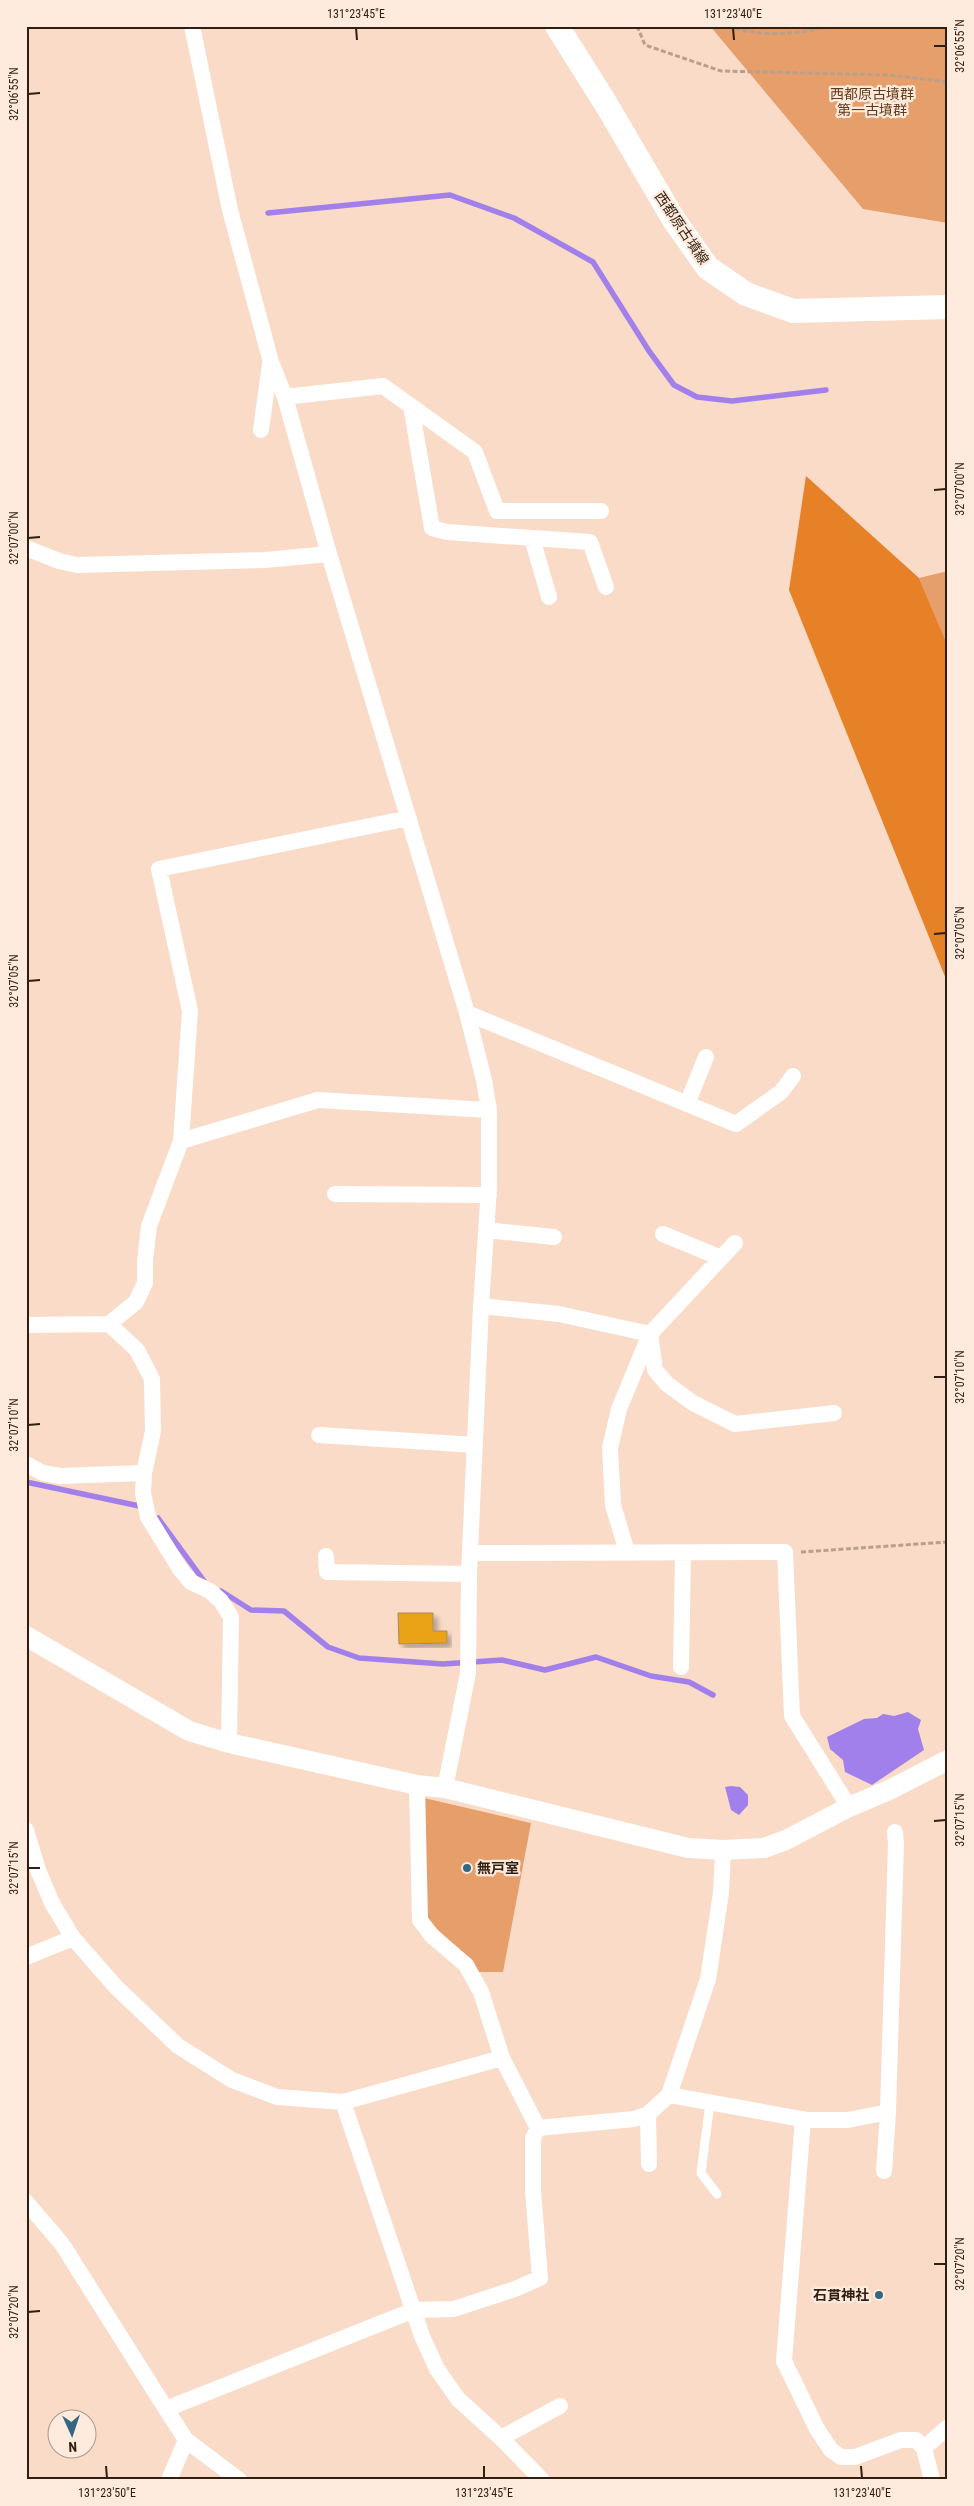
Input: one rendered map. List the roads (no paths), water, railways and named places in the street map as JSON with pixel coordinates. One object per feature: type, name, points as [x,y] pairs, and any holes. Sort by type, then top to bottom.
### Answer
[{"type":"main road","name":"西都原古墳線","points":[[556,26],[606,104],[674,220],[708,268],[746,294],[793,311],[948,307]]},
{"type":"street","points":[[192,26],[230,210],[271,362],[285,397],[329,554],[467,1013],[484,1080],[489,1110],[489,1195],[475,1446],[468,1673],[445,1788]]},
{"type":"street","points":[[261,430],[271,362]]},
{"type":"street","points":[[285,397],[383,386],[475,452],[497,511],[601,511]]},
{"type":"street","points":[[412,406],[432,528],[447,532],[590,542],[606,587]]},
{"type":"street","points":[[532,538],[549,597]]},
{"type":"street","points":[[26,548],[60,562],[77,565],[266,560],[329,554]]},
{"type":"street","points":[[26,1325],[109,1324],[136,1302],[145,1283],[144,1261],[149,1226],[181,1140],[190,1011],[159,869],[409,818]]},
{"type":"street","points":[[467,1013],[736,1124],[781,1092],[793,1076]]},
{"type":"street","points":[[687,1104],[706,1056]]},
{"type":"street","points":[[181,1140],[318,1100],[489,1110]]},
{"type":"street","points":[[335,1194],[489,1195]]},
{"type":"street","points":[[486,1230],[554,1237]]},
{"type":"street","points":[[663,1234],[721,1258]]},
{"type":"street","points":[[627,1552],[613,1505],[610,1448],[619,1409],[650,1334],[735,1244]]},
{"type":"street","points":[[482,1306],[559,1314],[650,1334]]},
{"type":"street","points":[[109,1324],[137,1350],[152,1379],[153,1431],[144,1473],[143,1493],[148,1517],[180,1569],[191,1582],[210,1591],[221,1601],[231,1617],[229,1743]]},
{"type":"street","points":[[650,1334],[655,1370],[667,1384],[693,1403],[735,1424],[834,1413]]},
{"type":"street","points":[[319,1435],[475,1446]]},
{"type":"street","points":[[26,1464],[42,1473],[60,1476],[144,1473]]},
{"type":"street","points":[[471,1553],[785,1552],[792,1716],[849,1807]]},
{"type":"street","points":[[681,1667],[682,1553]]},
{"type":"street","points":[[326,1556],[327,1572],[470,1574]]},
{"type":"street","points":[[26,1636],[189,1731],[229,1743],[417,1784],[445,1788],[688,1848],[723,1850],[764,1848],[786,1840],[849,1807],[889,1790],[948,1760]]},
{"type":"street","points":[[417,1784],[420,1920],[432,1936],[466,1965],[481,1992],[502,2058],[538,2128]]},
{"type":"street","points":[[26,1830],[38,1870],[52,1903],[73,1938],[116,1988],[178,2046],[232,2080],[277,2097],[343,2102],[502,2058]]},
{"type":"street","points":[[884,2171],[888,2112],[895,1832]]},
{"type":"street","points":[[538,2128],[634,2119],[648,2114],[669,2095],[708,1979],[721,1892],[723,1850]]},
{"type":"street","points":[[26,1957],[73,1938]]},
{"type":"street","points":[[669,2095],[803,2120],[848,2120],[888,2112]]},
{"type":"street","points":[[343,2102],[422,2336],[437,2369],[458,2400],[501,2438],[542,2480]]},
{"type":"street","points":[[648,2114],[649,2164]]},
{"type":"street","points":[[803,2120],[784,2361],[817,2429],[831,2450],[841,2457],[855,2457],[901,2440],[916,2440],[924,2448],[932,2480]]},
{"type":"street","points":[[166,2409],[414,2310],[454,2309],[515,2290],[540,2278],[533,2181],[533,2138],[538,2128]]},
{"type":"street","points":[[26,2202],[62,2244],[186,2440],[239,2480]]},
{"type":"street","points":[[501,2438],[560,2406]]},
{"type":"street","points":[[924,2448],[948,2427]]},
{"type":"street","points":[[169,2480],[186,2440]]},
{"type":"lane","points":[[710,2103],[701,2173],[717,2194]]},
{"type":"waterway","points":[[268,213],[450,195],[514,218],[593,262],[649,351],[674,385],[697,397],[732,401],[826,390]]},
{"type":"waterway","points":[[26,1482],[144,1507]]},
{"type":"waterway","points":[[158,1518],[204,1581]]},
{"type":"waterway","points":[[221,1591],[251,1610],[284,1611],[328,1647],[359,1658],[443,1664],[502,1660],[545,1670],[596,1657],[651,1676],[689,1682],[713,1695]]},
{"type":"place","name":"無戸室","points":[[467,1868]]},
{"type":"place","name":"石貫神社","points":[[879,2295]]},
{"type":"park label","name":"西都原古墳群 第一古墳群","points":[[872,102]]}]
